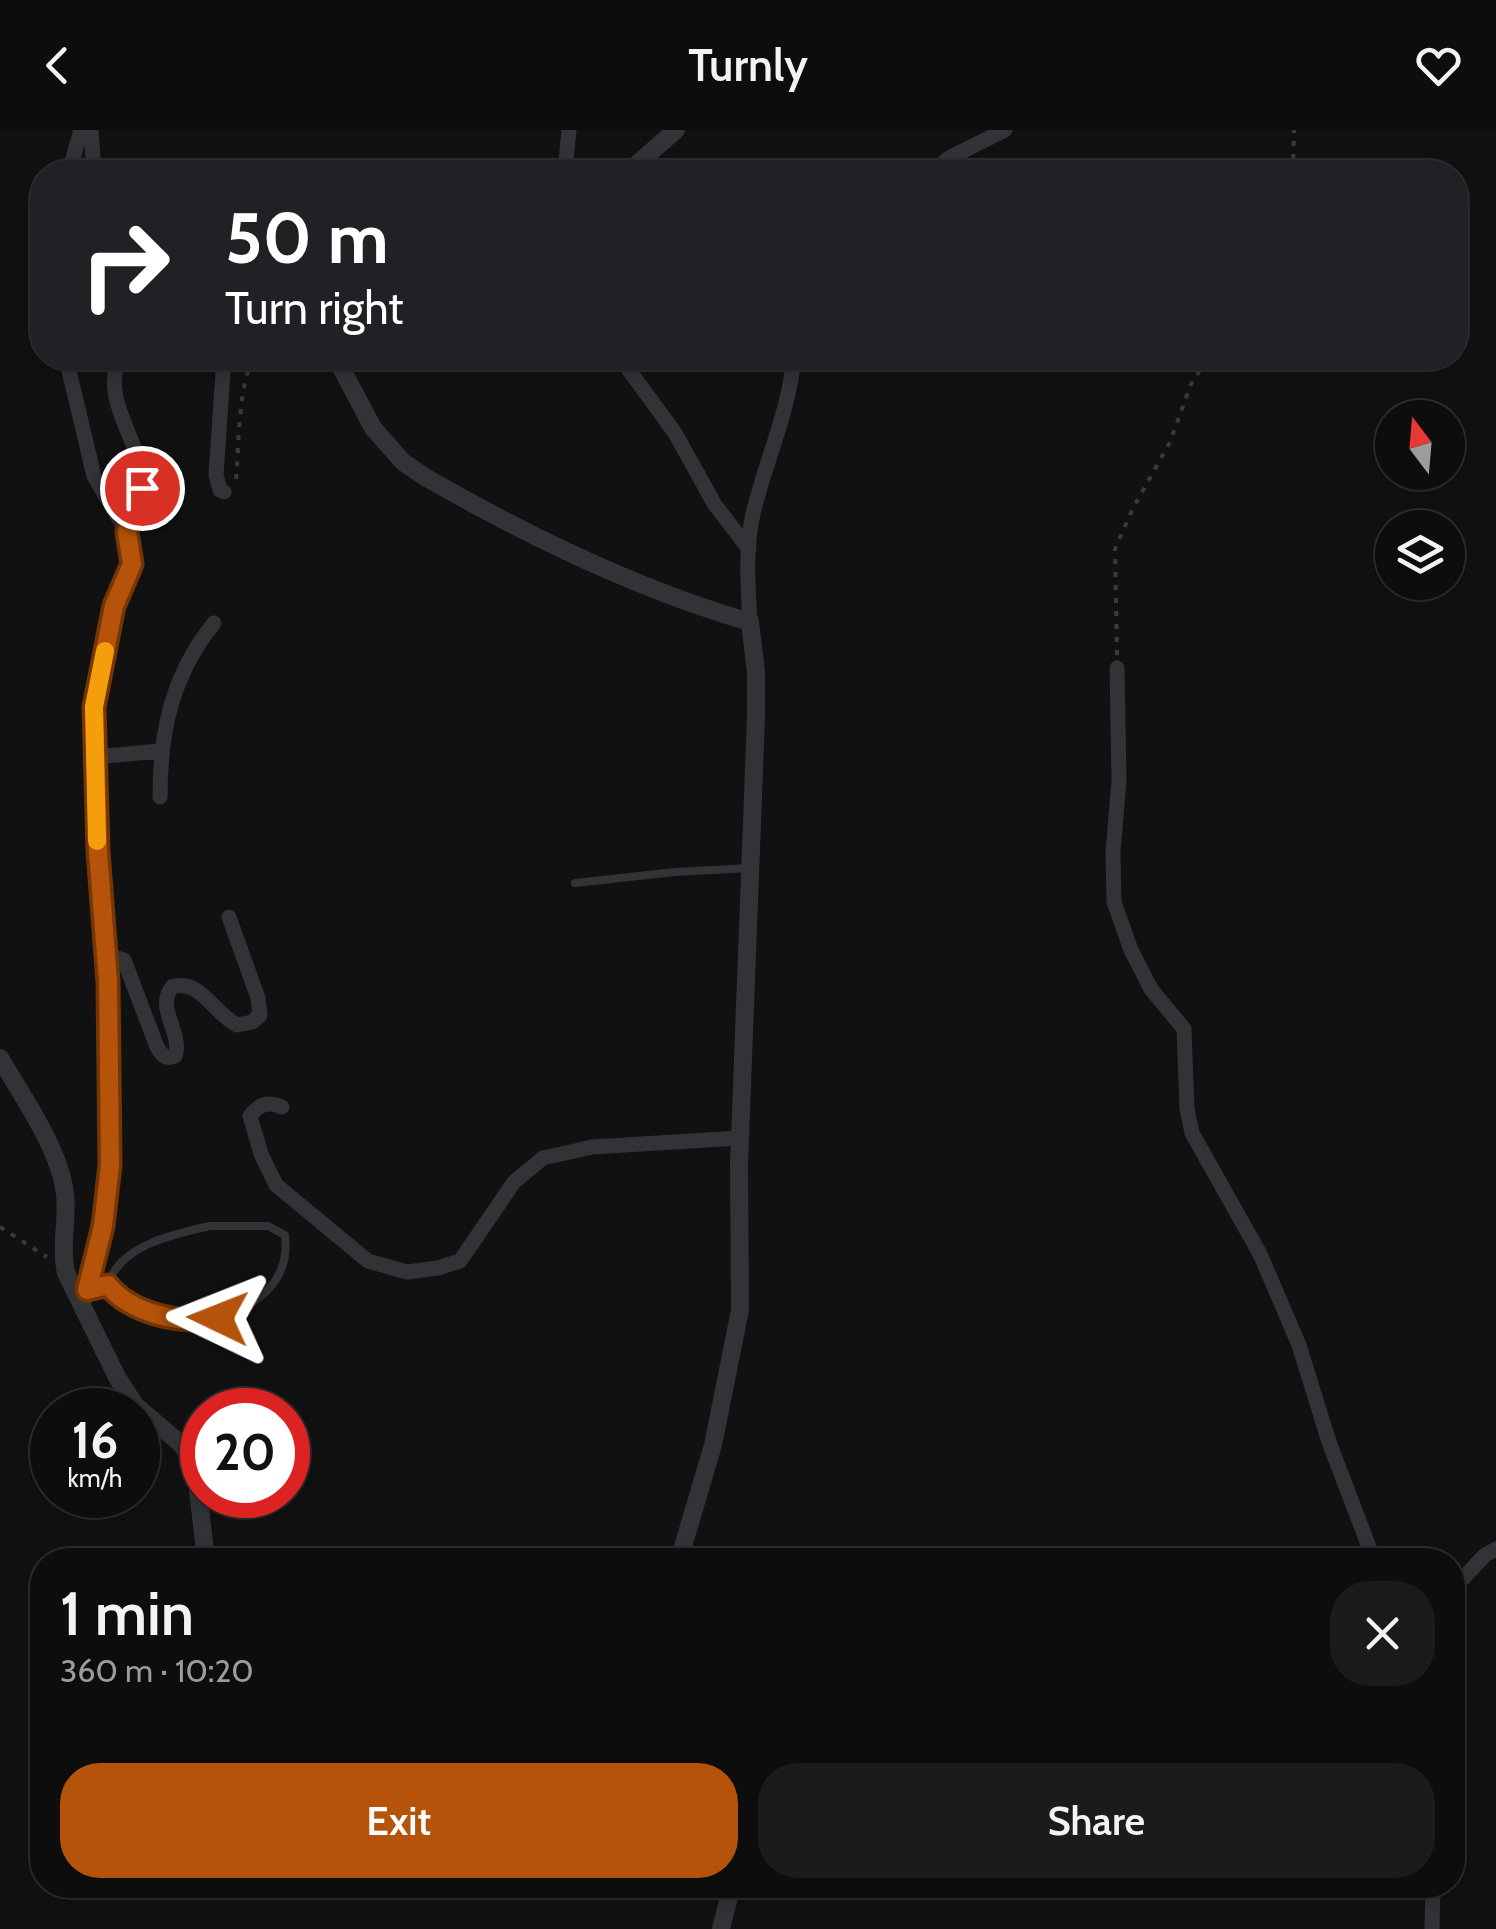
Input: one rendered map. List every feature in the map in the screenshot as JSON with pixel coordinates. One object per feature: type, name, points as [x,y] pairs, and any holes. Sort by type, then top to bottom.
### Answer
[{"type":"street","points":[[72,160],[80,130]]},
{"type":"street","points":[[91,130],[93,160]]},
{"type":"street","points":[[566,160],[569,130]]},
{"type":"street","points":[[642,160],[676,130]]},
{"type":"street","points":[[947,160],[1005,130]]},
{"type":"street","points":[[69,370],[94,476],[127,532],[132,564],[114,606],[94,707],[106,954],[110,1165],[103,1226],[85,1298]]},
{"type":"street","points":[[117,370],[114,398],[138,464],[142,488],[127,532]]},
{"type":"street","points":[[223,370],[216,475],[224,492]]},
{"type":"street","points":[[342,370],[373,428],[403,462],[424,478],[591,560],[680,598],[750,622]]},
{"type":"street","points":[[630,370],[675,433],[715,505],[749,549]]},
{"type":"street","points":[[683,1548],[714,1445],[740,1310],[740,1138],[756,687],[749,549],[752,518],[790,396],[793,370]]},
{"type":"street","points":[[160,797],[160,750],[167,718],[191,652],[214,623]]},
{"type":"street","points":[[1117,668],[1119,780],[1113,853],[1114,902],[1131,950],[1151,989],[1184,1030],[1188,1047],[1187,1109],[1192,1132],[1260,1254],[1300,1346],[1329,1442],[1369,1548]]},
{"type":"street","points":[[95,756],[160,750]]},
{"type":"street","points":[[106,954],[124,960],[157,1047],[166,1058],[171,1058],[178,1045],[165,997],[172,987],[194,987],[236,1025],[252,1022],[260,1015],[258,998],[229,918]]},
{"type":"street","points":[[0,1058],[40,1127],[60,1174],[65,1194],[66,1273],[85,1298],[118,1379],[135,1405],[182,1446],[196,1464],[205,1548]]},
{"type":"street","points":[[282,1106],[266,1104],[250,1116],[261,1154],[276,1185],[368,1261],[407,1272],[460,1261],[514,1182],[544,1158],[592,1147],[740,1138]]},
{"type":"street","points":[[1465,1576],[1496,1549]]},
{"type":"street","points":[[722,1929],[729,1898]]},
{"type":"street","points":[[1432,1929],[1433,1898]]},
{"type":"lane","points":[[575,883],[750,868]]},
{"type":"lane","points":[[85,1298],[108,1285],[112,1270],[154,1241],[210,1226],[268,1226],[285,1235],[287,1250],[274,1280],[244,1307],[218,1318],[190,1320],[156,1313],[118,1297],[108,1285]]},
{"type":"path","points":[[1293,160],[1294,130]]},
{"type":"path","points":[[224,492],[232,490],[236,482],[242,400],[248,370]]},
{"type":"path","points":[[1117,668],[1115,549],[1170,442],[1191,384],[1200,370]]},
{"type":"path","points":[[0,1227],[36,1248],[66,1273]]},
{"type":"slow traffic","points":[[97,841],[94,707],[105,651]]},
{"type":"route","points":[[142,488],[127,532],[132,564],[114,606],[94,707],[98,851],[108,982],[110,1165],[103,1226],[87,1290],[108,1285],[118,1297],[156,1313],[190,1320],[218,1318]]}]
